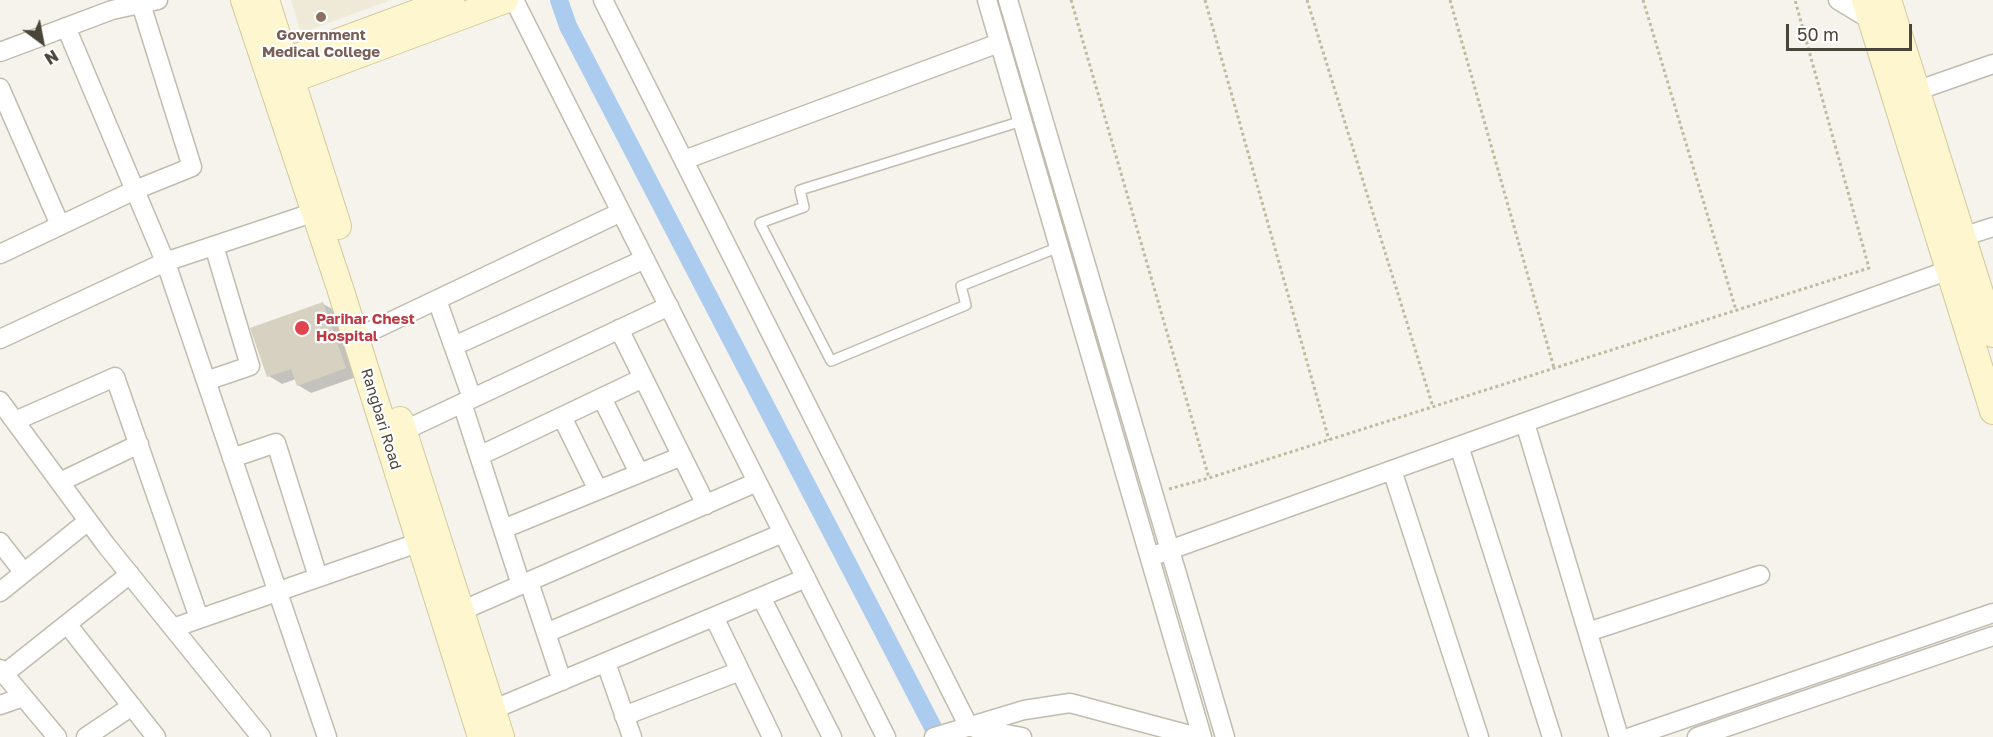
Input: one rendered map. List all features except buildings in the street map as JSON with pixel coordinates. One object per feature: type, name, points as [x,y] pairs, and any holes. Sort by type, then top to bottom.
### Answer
[{"type":"street","name":"Rangbari Road","points":[[244,0],[279,74],[371,332],[403,431],[428,539],[481,737]]},
{"type":"street","name":"Rangbari Road","points":[[266,0],[279,74],[315,212],[428,539],[461,611],[501,737]]},
{"type":"street","points":[[279,74],[451,0]]},
{"type":"street","points":[[279,74],[505,0]]},
{"type":"street","points":[[514,0],[886,737]]},
{"type":"street","points":[[603,0],[684,160],[962,729]]},
{"type":"street","points":[[987,0],[1202,737]]},
{"type":"street","points":[[1008,0],[1225,737]]},
{"type":"street","points":[[1838,0],[1868,10],[1993,411]]},
{"type":"street","points":[[1888,0],[1993,334]]},
{"type":"street","points":[[0,52],[66,27],[110,5],[149,2],[192,168],[135,190],[0,254]]},
{"type":"street","points":[[66,27],[165,262],[327,737]]},
{"type":"street","points":[[684,160],[999,43]]},
{"type":"street","points":[[1916,91],[1993,63]]},
{"type":"street","points":[[0,88],[60,225]]},
{"type":"street","points":[[1050,214],[1070,209]]},
{"type":"street","points":[[0,339],[165,262],[315,212]]},
{"type":"street","points":[[371,332],[621,212]]},
{"type":"street","points":[[1962,237],[1993,227]]},
{"type":"street","points":[[206,381],[250,366],[214,246]]},
{"type":"street","points":[[454,346],[645,259]]},
{"type":"street","points":[[1150,557],[1949,270]]},
{"type":"street","points":[[437,300],[454,346],[479,456],[503,529],[546,633],[562,681]]},
{"type":"street","points":[[403,431],[669,306]]},
{"type":"street","points":[[619,329],[706,505]]},
{"type":"street","points":[[15,422],[116,377],[199,618]]},
{"type":"street","points":[[479,456],[643,378]]},
{"type":"street","points":[[602,398],[639,473]]},
{"type":"street","points":[[0,401],[88,521],[261,737]]},
{"type":"street","points":[[562,417],[598,490]]},
{"type":"street","points":[[1525,423],[1620,737]]},
{"type":"street","points":[[232,458],[276,443],[318,577]]},
{"type":"street","points":[[60,482],[139,444]]},
{"type":"street","points":[[1459,446],[1552,737]]},
{"type":"street","points":[[503,529],[682,456]]},
{"type":"street","points":[[1392,470],[1479,737]]},
{"type":"street","points":[[461,611],[757,482]]},
{"type":"street","points":[[0,592],[88,521]]},
{"type":"street","points":[[546,633],[783,533]]},
{"type":"street","points":[[173,628],[428,539]]},
{"type":"street","points":[[0,542],[24,573]]},
{"type":"street","points":[[57,737],[2,672],[130,574]]},
{"type":"street","points":[[1588,632],[1760,575]]},
{"type":"street","points":[[492,711],[806,578]]},
{"type":"street","points":[[761,597],[832,737]]},
{"type":"street","points":[[1631,737],[1993,613]]},
{"type":"street","points":[[714,617],[772,737]]},
{"type":"street","points":[[67,624],[156,737]]},
{"type":"street","points":[[1696,715],[1702,736],[1993,636]]},
{"type":"street","points":[[606,663],[632,737]]},
{"type":"street","points":[[624,716],[740,671]]},
{"type":"street","points":[[0,705],[23,697]]},
{"type":"street","points":[[934,737],[1024,710],[1070,703],[1197,737]]},
{"type":"street","points":[[86,737],[132,706]]},
{"type":"street","points":[[962,729],[1022,737]]},
{"type":"lane","points":[[1022,121],[800,190],[804,207],[760,223],[831,362],[966,305],[961,286],[1059,247]]},
{"type":"path","points":[[1071,0],[1209,478]]},
{"type":"path","points":[[1205,0],[1329,440]]},
{"type":"path","points":[[1307,0],[1433,407]]},
{"type":"path","points":[[1450,0],[1554,368]]},
{"type":"path","points":[[1643,0],[1736,310]]},
{"type":"path","points":[[1154,493],[1209,478],[1869,268],[1795,0]]},
{"type":"shaded area","name":"Government Medical College","points":[[291,0],[391,0],[301,33]]},
{"type":"waterway","points":[[559,0],[568,26],[938,737]]},
{"type":"place","name":"Government Medical College","points":[[321,17]]},
{"type":"place","name":"Parihar Chest Hospital","points":[[302,328]]}]
